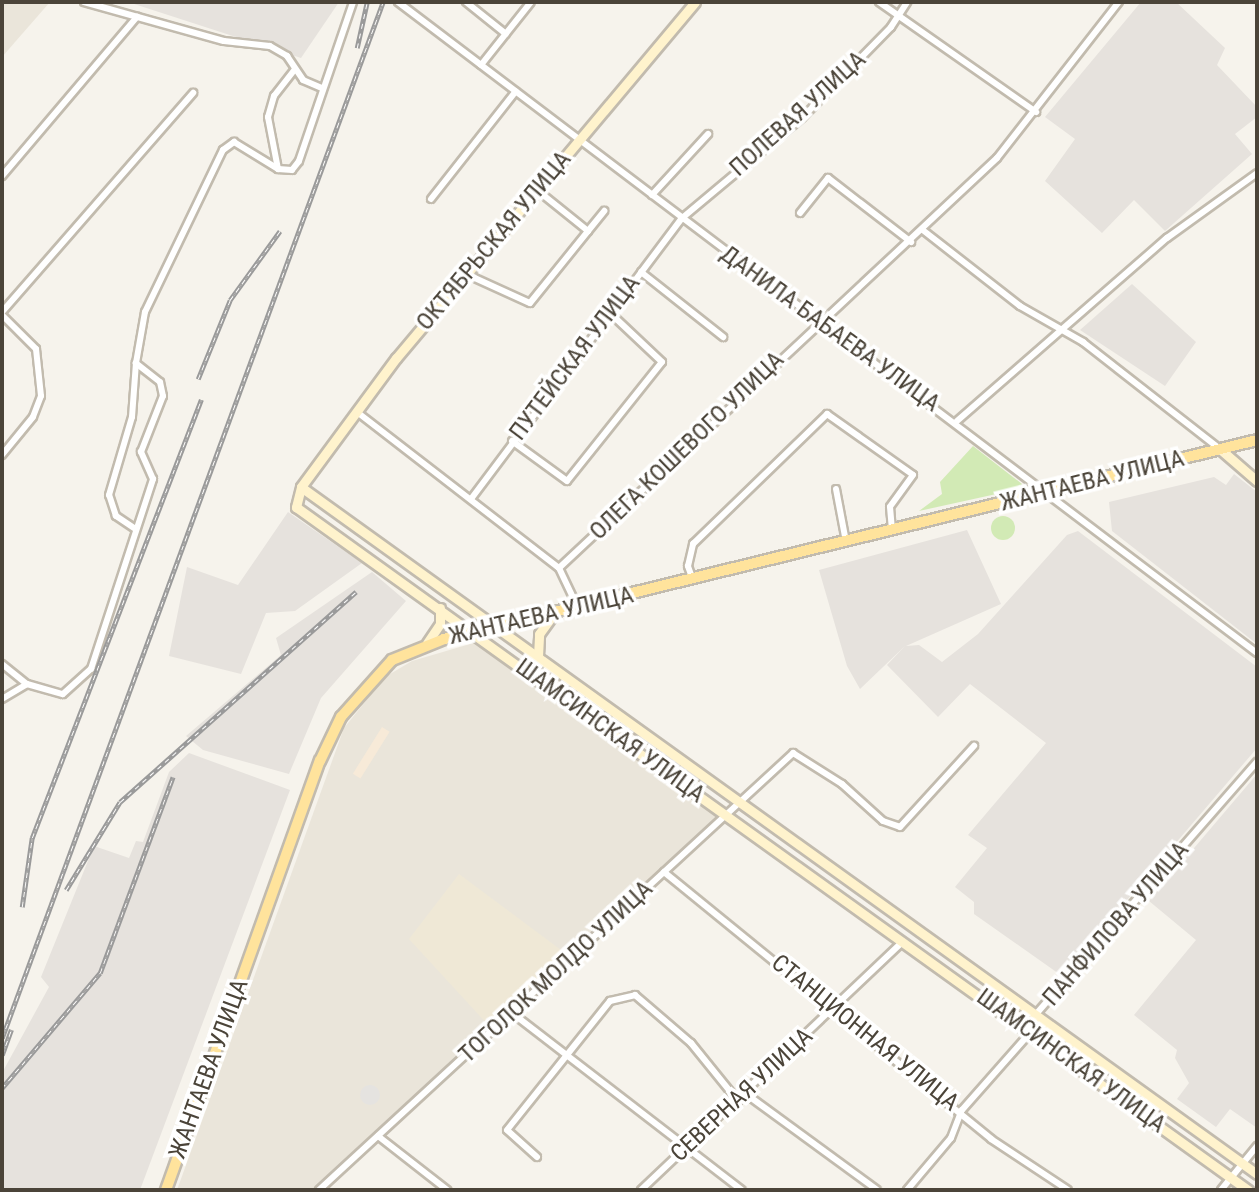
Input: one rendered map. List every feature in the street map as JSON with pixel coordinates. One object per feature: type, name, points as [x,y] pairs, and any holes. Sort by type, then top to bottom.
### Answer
[{"type":"main road","name":"ОКТЯБРЬСКАЯ УЛИЦА","points":[[301,487],[466,274],[695,2]]},
{"type":"main road","name":"ЖАНТАЕВА УЛИЦА","points":[[166,1190],[341,717],[381,669],[428,643],[578,609],[1257,440]]},
{"type":"main road","points":[[1220,449],[1257,481]]},
{"type":"main road","name":"ШАМСИНСКАЯ УЛИЦА","points":[[1248,1190],[474,632],[296,507],[301,487],[1037,1013],[1257,1174]]},
{"type":"main road","points":[[428,643],[440,624],[440,608]]},
{"type":"main road","points":[[538,656],[539,634],[553,615]]},
{"type":"street","points":[[85,2],[138,17],[270,46],[288,56],[294,70],[322,88]]},
{"type":"street","points":[[134,528],[116,516],[109,495],[132,416],[136,363],[145,313],[223,149],[234,142],[278,169],[292,170],[299,161],[353,2]]},
{"type":"street","points":[[466,2],[506,34]]},
{"type":"street","points":[[481,65],[531,2]]},
{"type":"street","points":[[879,2],[1036,112]]},
{"type":"street","name":"ПОЛЕВАЯ УЛИЦА","points":[[681,219],[802,118],[899,14],[907,2]]},
{"type":"street","name":"ОЛЕГА КОШЕВОГО УЛИЦА","points":[[559,568],[816,323],[924,231],[1036,112],[1119,2]]},
{"type":"street","name":"ДАНИЛА БАБАЕВА УЛИЦА","points":[[400,4],[580,139],[816,323],[957,421],[1257,653]]},
{"type":"street","points":[[2,176],[138,17]]},
{"type":"street","points":[[278,169],[268,117],[274,96],[294,70]]},
{"type":"street","points":[[431,199],[516,91]]},
{"type":"street","points":[[2,455],[40,403],[41,364],[31,337],[2,314],[194,93]]},
{"type":"street","points":[[652,195],[708,134]]},
{"type":"street","points":[[957,421],[1167,238],[1257,173]]},
{"type":"street","points":[[800,213],[828,178],[911,242]]},
{"type":"street","points":[[537,190],[588,231]]},
{"type":"street","points":[[466,274],[527,305],[604,211]]},
{"type":"street","name":"ПУТЕЙСКАЯ УЛИЦА","points":[[471,499],[681,219]]},
{"type":"street","points":[[924,231],[1220,449]]},
{"type":"street","points":[[641,272],[723,337]]},
{"type":"street","points":[[512,442],[567,481],[662,362],[610,313]]},
{"type":"street","points":[[2,664],[27,684],[63,694],[91,669],[134,528],[153,479],[141,452],[163,396],[160,382],[136,363]]},
{"type":"street","points":[[357,412],[559,568],[578,609]]},
{"type":"street","points":[[693,580],[688,566],[693,544],[827,414],[913,475],[890,507],[892,531]]},
{"type":"street","points":[[836,489],[846,542]]},
{"type":"street","points":[[2,699],[27,684]]},
{"type":"street","name":"ТОГОЛОК МОЛДО УЛИЦА","points":[[320,1190],[793,753],[842,784],[883,821],[900,827],[974,746]]},
{"type":"street","name":"ПАНФИЛОВА УЛИЦА","points":[[907,1190],[951,1138],[962,1110],[1031,1033],[1037,1013],[1257,762]]},
{"type":"street","name":"СТАНЦИОННАЯ УЛИЦА","points":[[664,872],[962,1110],[991,1139],[1068,1190]]},
{"type":"street","name":"СЕВЕРНАЯ УЛИЦА","points":[[641,1190],[746,1094],[903,941]]},
{"type":"street","points":[[537,1157],[507,1130],[610,1001],[635,995],[691,1043],[738,1101]]},
{"type":"street","points":[[512,1013],[741,1190]]},
{"type":"street","points":[[746,1094],[877,1190]]},
{"type":"street","points":[[378,1136],[447,1190]]},
{"type":"street","points":[[1222,1190],[1257,1146]]},
{"type":"shaded area","points":[[2,2],[50,2],[2,57]]},
{"type":"shaded area","points":[[128,2],[339,2],[301,58]]},
{"type":"shaded area","points":[[1141,2],[1176,2],[1225,48],[1217,65],[1257,107],[1257,117],[1235,134],[1252,154],[1165,231],[1134,200],[1102,233],[1045,181],[1075,139],[1045,117]]},
{"type":"shaded area","points":[[1132,284],[1196,342],[1165,386],[1080,330]]},
{"type":"shaded area","points":[[1234,474],[1257,492],[1257,644],[1112,531],[1109,502],[1214,477],[1226,485]]},
{"type":"shaded area","points":[[288,512],[362,563],[295,611],[266,613],[241,674],[169,656],[187,567],[238,585]]},
{"type":"shaded area","points":[[967,530],[1001,604],[906,646],[919,645],[942,662],[978,634],[1067,535],[1078,531],[1257,667],[1257,748],[1062,976],[974,914],[974,902],[955,887],[987,848],[968,835],[1046,743],[970,684],[938,717],[887,665],[905,646],[860,689],[847,666],[819,570]]},
{"type":"shaded area","points":[[372,572],[406,601],[321,698],[289,774],[203,750],[186,736],[281,655],[276,638]]},
{"type":"shaded area","points":[[477,642],[721,819],[313,1190],[177,1190],[344,728],[385,677],[412,661]]},
{"type":"shaded area","points":[[382,727],[390,732],[360,778],[353,774]]},
{"type":"shaded area","points":[[189,753],[290,790],[140,1190],[2,1190],[2,1073],[49,987],[41,977],[94,846],[129,858],[136,841],[143,842],[169,772]]},
{"type":"shaded area","points":[[1257,774],[1257,1128],[1230,1109],[1216,1127],[1177,1099],[1189,1083],[1175,1058],[1177,1050],[1134,1015],[1196,940],[1149,901]]},
{"type":"shaded area","points":[[459,874],[565,953],[489,1026],[409,939]]},
{"type":"shaded area","points":[[370,1085],[377,1088],[380,1095],[377,1102],[370,1105],[363,1102],[360,1095],[363,1088]]},
{"type":"green space","points":[[973,446],[1022,484],[1019,489],[919,511],[942,494],[940,482]]},
{"type":"green space","points":[[1003,516],[1011,520],[1015,528],[1011,536],[1003,540],[995,536],[991,528],[995,520]]},
{"type":"railway","points":[[357,48],[367,2]]},
{"type":"railway","points":[[2,1038],[383,2]]},
{"type":"railway","points":[[198,379],[230,300],[280,231]]},
{"type":"railway","points":[[22,907],[32,838],[201,399]]},
{"type":"railway","points":[[66,890],[120,802],[356,592]]},
{"type":"railway","points":[[2,1088],[100,973],[173,777]]},
{"type":"railway","points":[[2,1055],[11,1030]]}]
